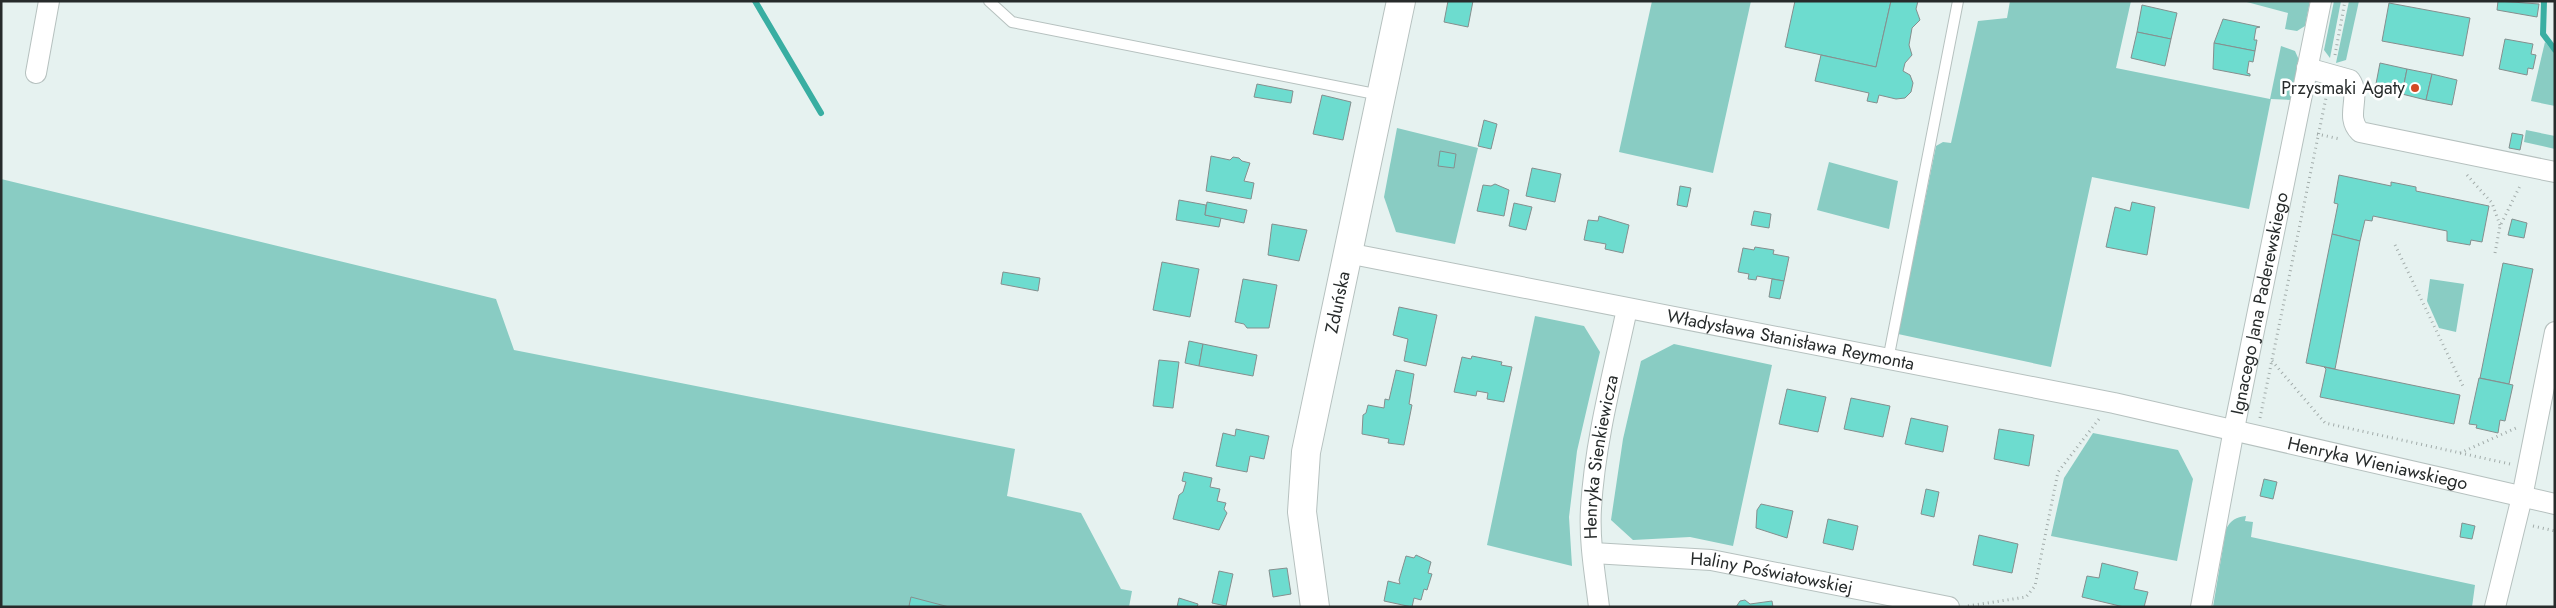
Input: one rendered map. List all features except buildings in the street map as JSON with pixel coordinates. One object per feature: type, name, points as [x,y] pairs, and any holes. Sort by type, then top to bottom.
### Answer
[{"type":"street","points":[[36,73],[49,1]]},
{"type":"street","name":"Zduńska","points":[[1315,607],[1306,548],[1302,486],[1306,452],[1401,1]]},
{"type":"street","name":"Ignacego Jana Paderewskiego","points":[[2202,607],[2234,429],[2321,1]]},
{"type":"street","points":[[2307,68],[2350,80],[2356,92],[2352,118],[2354,126],[2360,132],[2555,172]]},
{"type":"street","name":"Władysława Stanisława Reymonta","points":[[1347,253],[2114,403],[2234,429]]},
{"type":"street","name":"Henryka Sienkiewicza","points":[[1599,607],[1593,553],[1591,508],[1599,440],[1627,308]]},
{"type":"street","points":[[2495,607],[2522,497],[2555,332]]},
{"type":"street","name":"Henryka Wieniawskiego","points":[[2234,429],[2555,504]]},
{"type":"street","name":"Haliny Poświatowskiej","points":[[1593,553],[1712,560],[1949,607]]},
{"type":"lane","points":[[989,1],[1012,22],[1382,95]]},
{"type":"lane","points":[[1888,360],[1958,1]]},
{"type":"path","points":[[2256,435],[2345,1]]},
{"type":"path","points":[[2462,170],[2492,204],[2500,226]]},
{"type":"path","points":[[2495,253],[2500,226],[2525,176]]},
{"type":"path","points":[[2395,245],[2464,388]]},
{"type":"path","points":[[2271,361],[2325,423],[2528,468]]},
{"type":"path","points":[[1964,607],[2026,597],[2035,586],[2058,472],[2088,432],[2114,403]]},
{"type":"path","points":[[2460,453],[2538,419]]},
{"type":"shaded area","points":[[1652,1],[1751,1],[1713,173],[1619,152]]},
{"type":"shaded area","points":[[2010,1],[2131,1],[2116,68],[2270,99],[2281,46],[2295,51],[2299,60],[2291,100],[2271,99],[2249,209],[2092,177],[2051,367],[1898,334],[1936,146],[1943,142],[1951,143],[1978,21],[2007,18]]},
{"type":"shaded area","points":[[2243,1],[2310,1],[2305,26],[2297,31],[2285,29],[2288,13]]},
{"type":"shaded area","points":[[2334,1],[2341,1],[2330,58],[2324,50]]},
{"type":"shaded area","points":[[2349,1],[2359,1],[2346,60],[2336,63]]},
{"type":"shaded area","points":[[2545,42],[2555,54],[2555,106],[2531,101]]},
{"type":"shaded area","points":[[1397,128],[1478,148],[1455,244],[1396,232],[1384,197]]},
{"type":"shaded area","points":[[2526,130],[2555,136],[2555,149],[2524,142]]},
{"type":"shaded area","points":[[1829,162],[1898,181],[1889,229],[1817,210]]},
{"type":"shaded area","points":[[1,179],[496,299],[514,350],[1015,449],[1007,496],[1081,513],[1121,589],[1132,591],[1129,607],[1,607]]},
{"type":"shaded area","points":[[2430,279],[2464,284],[2456,332],[2439,328],[2427,301]]},
{"type":"shaded area","points":[[1535,316],[1584,326],[1600,352],[1577,451],[1569,517],[1572,566],[1487,545]]},
{"type":"shaded area","points":[[1674,344],[1772,365],[1733,546],[1690,537],[1633,540],[1611,520],[1623,439],[1641,361]]},
{"type":"shaded area","points":[[2093,433],[2178,450],[2193,479],[2177,561],[2051,536],[2064,478]]},
{"type":"shaded area","points":[[2246,516],[2245,521],[2253,522],[2251,537],[2475,585],[2472,607],[2213,607],[2226,529],[2234,520]]},
{"type":"waterway","points":[[755,1],[821,113]]},
{"type":"waterway","points":[[2544,1],[2543,34],[2555,50]]},
{"type":"place","name":"Przysmaki Agaty","points":[[2415,88]]}]
